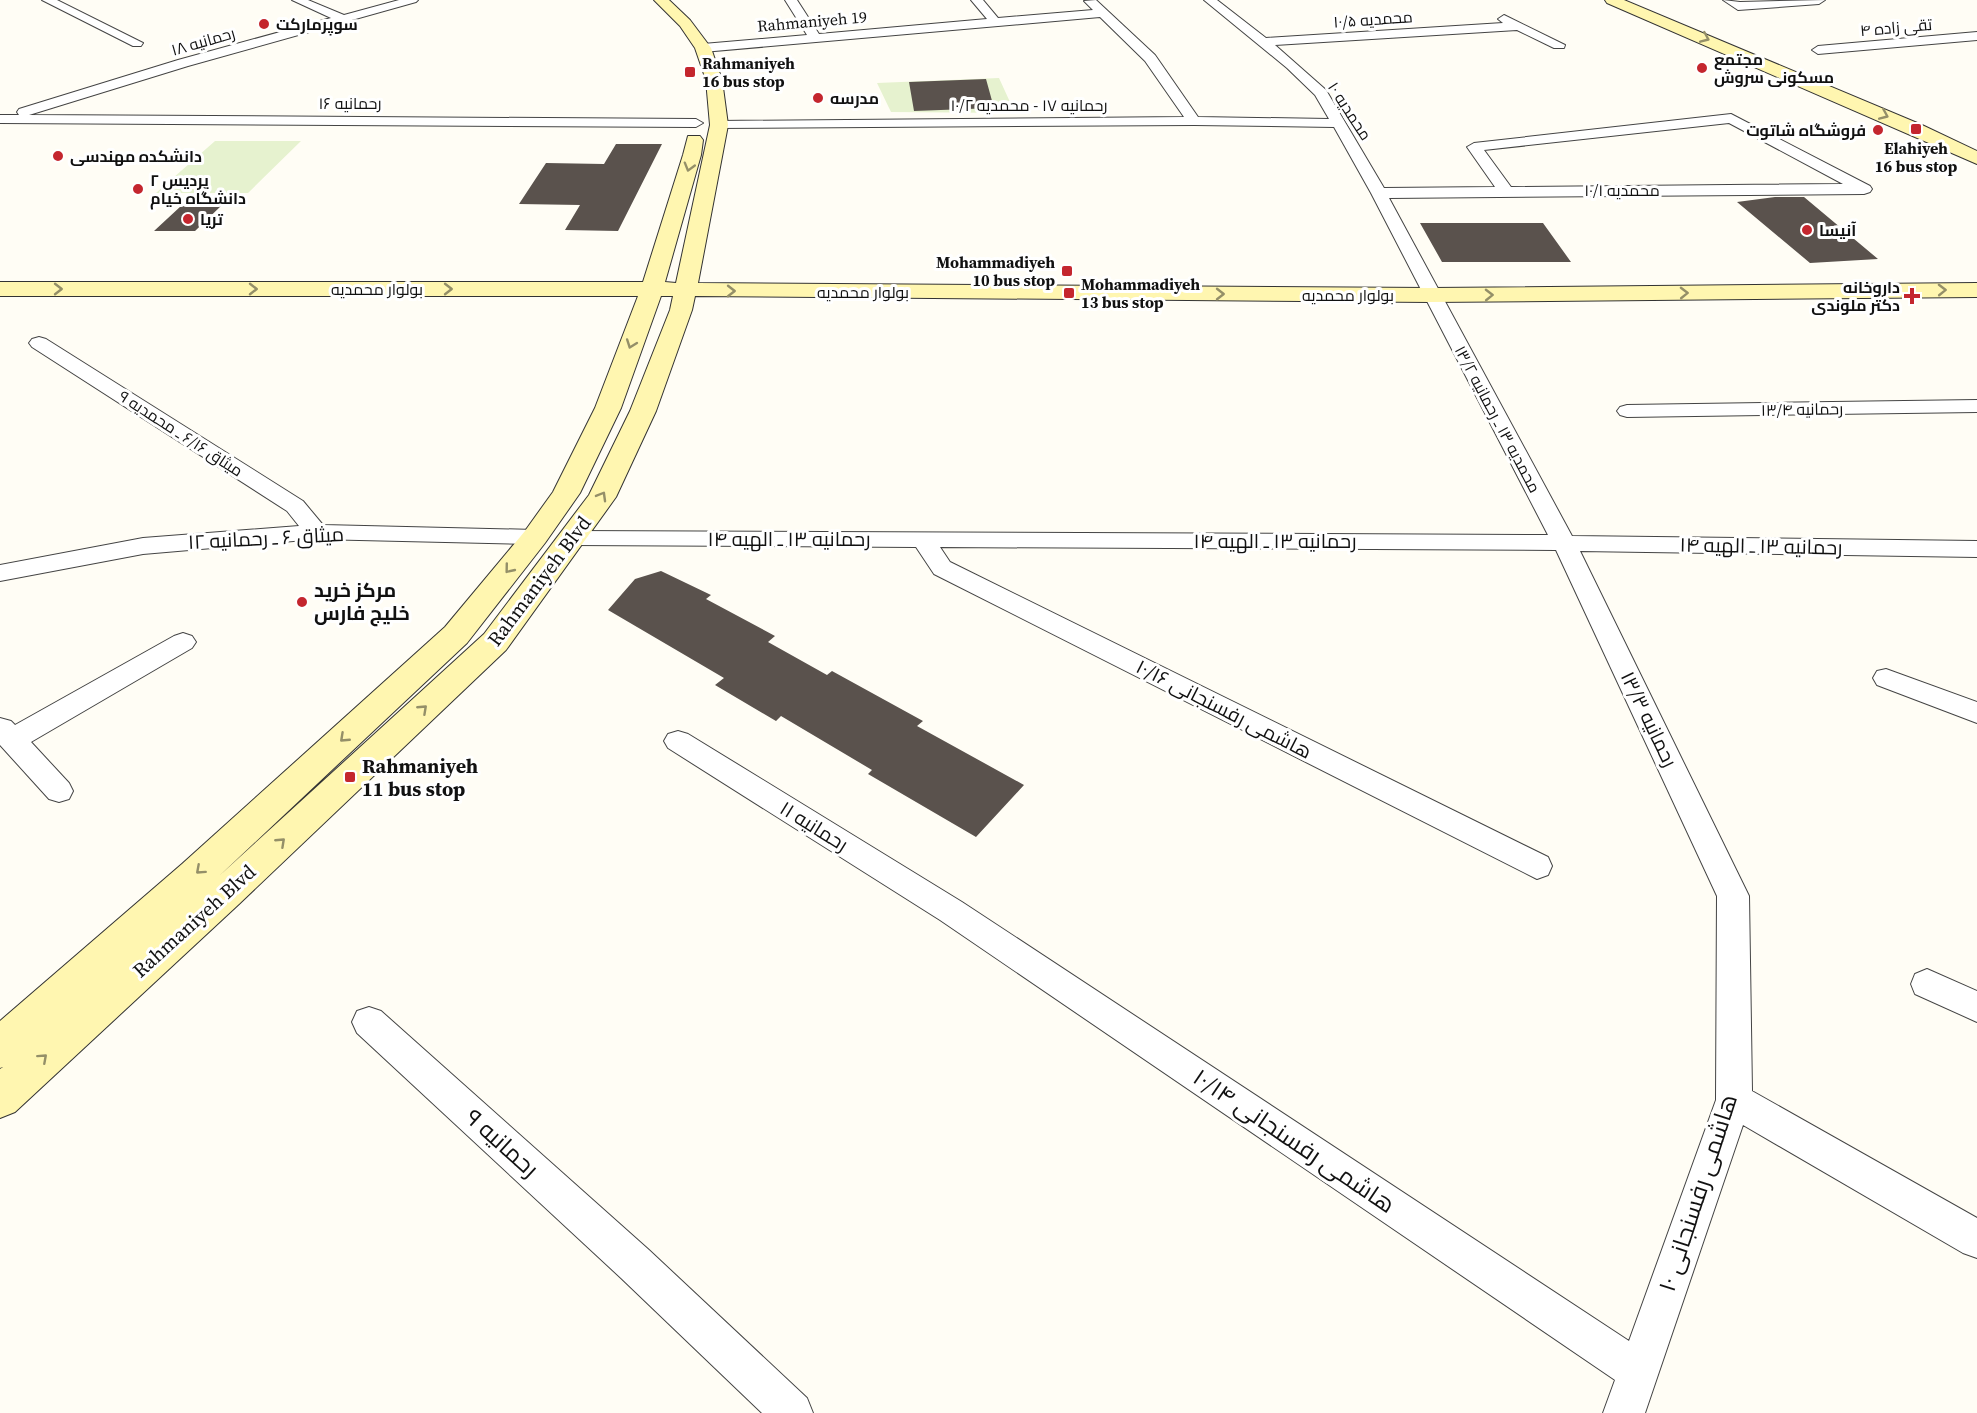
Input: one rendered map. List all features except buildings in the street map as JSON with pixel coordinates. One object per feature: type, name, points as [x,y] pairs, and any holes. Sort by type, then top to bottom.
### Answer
[{"type":"main road","name":"Rahmaniyeh Blvd","points":[[0,1048],[195,875],[456,635],[535,537],[566,493],[608,408],[647,275],[692,155],[714,80],[690,45],[641,0]]},
{"type":"main road","name":"Rahmaniyeh Blvd","points":[[661,0],[685,23],[690,45]]},
{"type":"main road","points":[[1612,0],[1811,83],[1977,158]]},
{"type":"main road","points":[[1644,0],[1779,53],[1966,135]]},
{"type":"main road","name":"Rahmaniyeh Blvd","points":[[0,1097],[226,893],[495,642],[603,497],[643,411],[681,310],[688,280],[703,118]]},
{"type":"main road","name":"بولوار محمدیه","points":[[688,280],[843,270]]},
{"type":"main road","points":[[1598,273],[1977,272]]},
{"type":"main road","name":"بولوار محمدیه","points":[[1396,273],[1444,273]]},
{"type":"main road","name":"بولوار محمدیه","points":[[0,289],[647,275],[688,280],[1431,295],[1977,290]]},
{"type":"street","points":[[48,0],[137,43]]},
{"type":"street","points":[[298,0],[343,19]]},
{"type":"street","name":"رحمانیه ۱۸","points":[[2,120],[183,63],[412,0]]},
{"type":"street","points":[[791,0],[815,37]]},
{"type":"street","points":[[977,0],[995,22]]},
{"type":"street","points":[[1089,0],[1150,58],[1194,122]]},
{"type":"street","name":"محمدیه ۱۰","points":[[1210,0],[1265,42],[1321,93],[1380,193],[1420,273]]},
{"type":"street","points":[[1729,0],[1738,6],[1819,0]]},
{"type":"street","name":"Rahmaniyeh 19","points":[[690,45],[1102,13]]},
{"type":"street","points":[[1497,15],[1559,45]]},
{"type":"street","name":"محمدیه ۱۰/۵","points":[[1265,42],[1518,26]]},
{"type":"street","name":"تقی زاده ۴","points":[[1818,50],[1977,36]]},
{"type":"street","name":"رحمانیه ۱۷ - محمدیه ۱۰/۲","points":[[703,118],[1339,123]]},
{"type":"street","name":"رحمانیه ۱۶","points":[[2,120],[703,118]]},
{"type":"street","name":"محمدیه ۱۰/۱","points":[[1380,193],[1864,189],[1731,118],[1474,147],[1506,191]]},
{"type":"street","name":"محمدیه ۱۳ ـ رحمانیه ۱۳/۲","points":[[1420,273],[1564,543]]},
{"type":"street","name":"میثاق ۶/۱۶ ـ محمدیه ۹","points":[[39,343],[295,506],[316,532]]},
{"type":"street","name":"رحمانیه ۱۳/۴","points":[[1627,411],[1977,406]]},
{"type":"street","name":"میثاق ۶ ـ رحمانیه ۱۲","points":[[0,573],[143,546],[316,532],[535,537]]},
{"type":"street","name":"رحمانیه ۱۳ ـ الهیه ۱۴","points":[[573,538],[1564,543],[1977,549]]},
{"type":"street","name":"هاشمی رفسنجانی ۱۰/۱۶","points":[[922,539],[942,568],[1537,866]]},
{"type":"street","name":"رحمانیه ۱۳/۳","points":[[1564,543],[1732,896]]},
{"type":"street","points":[[59,791],[6,734],[183,642]]},
{"type":"street","points":[[1886,678],[1977,713]]},
{"type":"street","name":"رحمانیه ۱۱","points":[[678,741],[951,911]]},
{"type":"street","name":"هاشمی رفسنجانی ۱۰","points":[[1624,1413],[1734,1100],[1732,896]]},
{"type":"street","name":"هاشمی رفسنجانی ۱۰/۱۴","points":[[951,911],[1637,1371]]},
{"type":"street","points":[[1927,984],[1977,1007]]},
{"type":"street","name":"رحمانیه ۹","points":[[369,1022],[635,1264],[792,1413]]},
{"type":"street","points":[[1734,1100],[1977,1239]]},
{"type":"green space","points":[[999,78],[1015,113],[891,112],[877,83]]},
{"type":"green space","points":[[215,141],[301,141],[248,193],[156,193]]},
{"type":"place","name":"سوپرمارکت","points":[[264,24]]},
{"type":"place","name":"مجتمع مسکونی سروش","points":[[1702,68]]},
{"type":"place","name":"Rahmaniyeh 16 bus stop","points":[[690,72]]},
{"type":"place","name":"مدرسه","points":[[818,98]]},
{"type":"place","name":"Elahiyeh 16 bus stop","points":[[1916,129]]},
{"type":"place","name":"فروشگاه شاتوت","points":[[1878,130]]},
{"type":"place","name":"دانشکده مهندسی","points":[[58,156]]},
{"type":"place","name":"پردیس ۲ دانشگاه خیام","points":[[138,189]]},
{"type":"place","name":"تریا","points":[[188,219]]},
{"type":"place","name":"آنیسا","points":[[1807,230]]},
{"type":"place","name":"Mohammadiyeh 10 bus stop","points":[[1067,271]]},
{"type":"place","name":"Mohammadiyeh 13 bus stop","points":[[1069,293]]},
{"type":"place","name":"داروخانه دکتر ملوندی","points":[[1912,296]]},
{"type":"place","name":"مرکز خرید خلیج فارس","points":[[302,602]]},
{"type":"place","name":"Rahmaniyeh 11 bus stop","points":[[350,777]]}]
